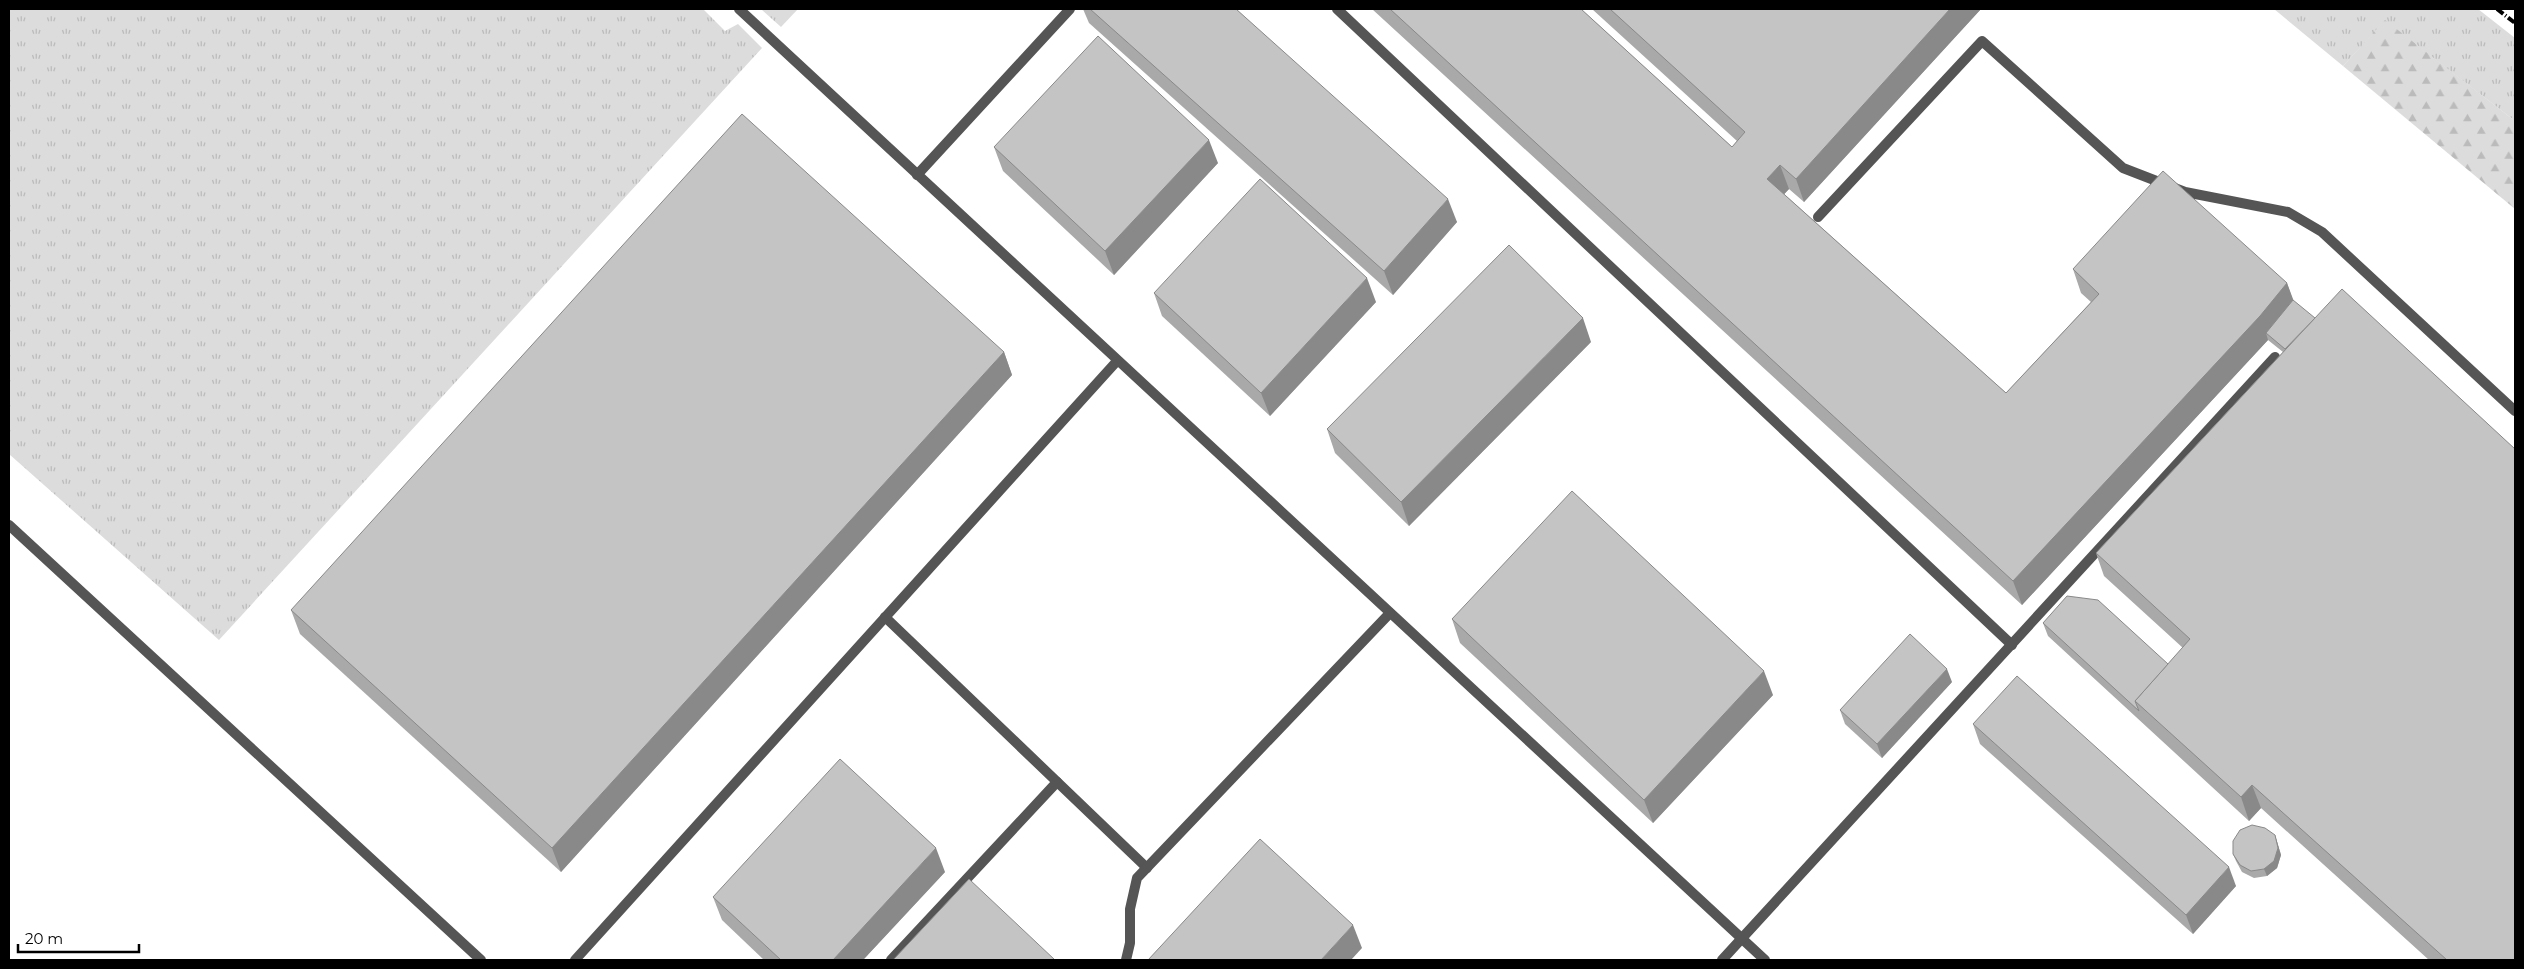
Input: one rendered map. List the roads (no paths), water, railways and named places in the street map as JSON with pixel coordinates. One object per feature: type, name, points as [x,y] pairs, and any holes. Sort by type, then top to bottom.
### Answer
[{"type":"lane","points":[[739,9],[1765,960]]},
{"type":"lane","points":[[917,175],[1070,9]]},
{"type":"lane","points":[[1337,9],[2012,644]]},
{"type":"lane","points":[[1818,217],[1982,41],[2123,168],[2185,192],[2288,212],[2322,232],[2515,411]]},
{"type":"lane","points":[[1722,960],[2275,357]]},
{"type":"lane","points":[[575,960],[1117,360]]},
{"type":"lane","points":[[9,524],[481,960]]},
{"type":"lane","points":[[1126,960],[1130,943],[1130,909],[1137,878],[1390,613]]},
{"type":"lane","points":[[885,617],[1147,868]]},
{"type":"lane","points":[[891,960],[1057,782]]},
{"type":"railway","points":[[2497,9],[2515,23]]}]
